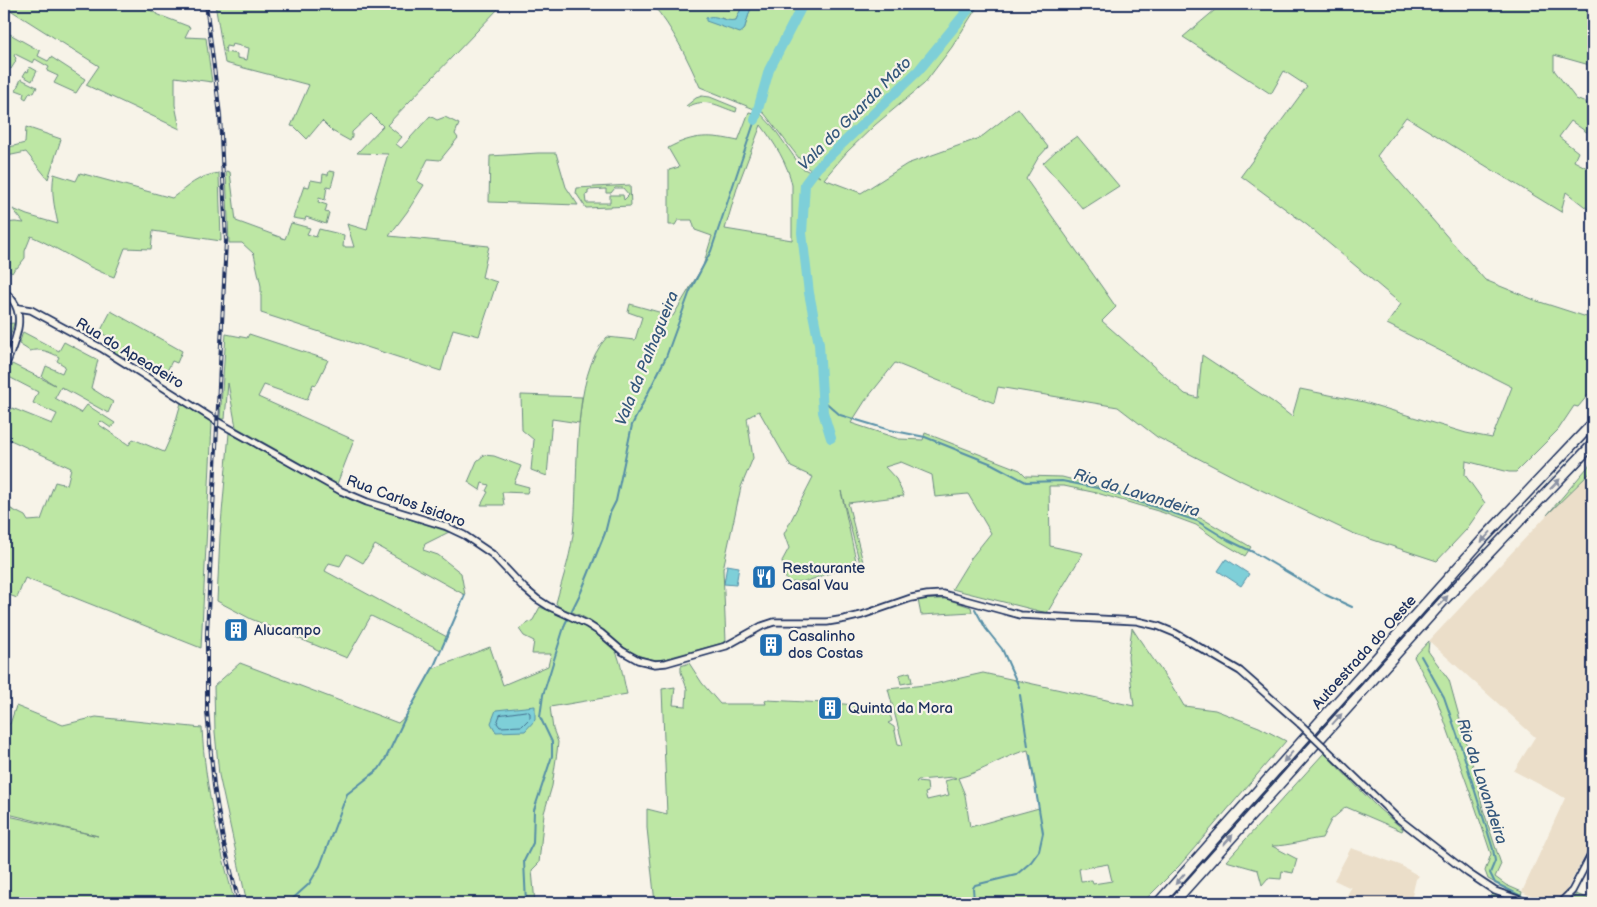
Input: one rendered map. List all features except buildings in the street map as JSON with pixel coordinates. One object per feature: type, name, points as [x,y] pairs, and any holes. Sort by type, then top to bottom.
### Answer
[{"type":"highway","name":"Autoestrada do Oeste","points":[[1158,903],[1485,537],[1593,423]]},
{"type":"highway","name":"Autoestrada do Oeste","points":[[1173,903],[1422,624],[1593,444]]},
{"type":"street","points":[[4,292],[18,308],[19,316],[18,327],[4,370]]},
{"type":"street","name":"Rua do Apeadeiro","points":[[18,308],[31,310],[101,348],[227,427]]},
{"type":"street","name":"Rua Carlos Isidoro","points":[[227,427],[341,491],[367,502],[446,526],[464,535],[492,554],[530,594],[543,603],[594,628],[626,655],[644,662],[660,664],[718,649],[741,639],[762,626],[774,622],[836,621],[871,612],[911,598],[927,595],[943,594],[1020,615],[1130,620],[1150,624],[1174,633],[1240,671],[1300,724],[1396,817],[1468,873],[1495,891],[1529,903]]},
{"type":"street","points":[[1560,903],[1572,891],[1593,851]]},
{"type":"shaded area","points":[[1593,470],[1593,841],[1563,896],[1549,902],[1541,901],[1522,892],[1565,798],[1514,771],[1535,737],[1429,641],[1547,515]]},
{"type":"shaded area","points":[[1351,848],[1400,865],[1419,876],[1416,879],[1412,896],[1414,903],[1343,903],[1351,888],[1334,880]]},
{"type":"green space","points":[[4,4],[138,4],[159,15],[190,27],[185,37],[206,38],[212,82],[175,77],[175,105],[180,129],[86,85],[99,66],[4,6]]},
{"type":"green space","points":[[215,4],[481,4],[499,8],[387,125],[402,137],[396,144],[401,148],[430,116],[437,120],[445,117],[459,124],[455,134],[458,138],[440,160],[428,159],[417,181],[424,185],[389,236],[489,246],[482,277],[497,282],[479,336],[453,329],[441,371],[261,313],[261,286],[254,254],[242,243],[229,243],[226,171],[230,172],[236,221],[285,239],[291,223],[310,228],[307,234],[316,237],[319,229],[344,235],[343,247],[354,247],[347,224],[367,230],[388,154],[357,153],[383,126],[371,114],[352,132],[350,141],[332,131],[322,121],[307,139],[295,127],[291,126],[309,85],[225,63]],"holes":[[[232,44],[249,48],[247,60],[237,58],[237,54],[225,52],[226,46],[231,47]]]},
{"type":"green space","points":[[652,4],[743,4],[736,20],[730,22],[721,18],[744,30],[752,4],[979,4],[952,47],[924,84],[875,125],[847,152],[824,179],[861,193],[907,164],[980,138],[1018,108],[1048,147],[1038,158],[1026,179],[1116,307],[1102,321],[1185,394],[1198,398],[1202,355],[1273,402],[1292,417],[1300,389],[1364,402],[1466,433],[1492,438],[1512,387],[1387,324],[1401,304],[1307,225],[1241,176],[1307,86],[1284,71],[1271,94],[1183,37],[1222,4],[1593,4],[1593,66],[1554,55],[1554,70],[1576,99],[1593,106],[1593,135],[1571,121],[1559,137],[1578,152],[1574,161],[1593,171],[1593,213],[1566,192],[1561,212],[1406,117],[1377,156],[1485,280],[1537,301],[1593,319],[1593,389],[1578,407],[1574,406],[1558,430],[1516,472],[1509,472],[1466,461],[1465,475],[1485,503],[1466,530],[1437,561],[1352,533],[1242,481],[1157,437],[1118,407],[998,387],[994,403],[895,363],[865,401],[851,423],[899,439],[923,440],[925,433],[1020,470],[1026,476],[1062,477],[1097,486],[1203,519],[1251,547],[1245,556],[1196,525],[1161,512],[1097,493],[1064,486],[1049,486],[1050,546],[1083,553],[1047,613],[952,589],[971,558],[991,533],[968,494],[935,497],[932,475],[901,462],[885,467],[896,479],[904,496],[848,503],[865,570],[862,571],[841,491],[856,561],[850,566],[807,581],[787,583],[782,561],[789,548],[784,534],[813,477],[791,467],[759,411],[747,418],[753,458],[741,487],[723,569],[726,642],[660,660],[649,659],[639,655],[621,645],[587,619],[558,606],[556,603],[573,535],[582,400],[587,375],[595,354],[607,337],[635,340],[642,317],[628,312],[630,304],[673,316],[703,266],[712,236],[695,230],[692,220],[678,220],[675,225],[669,225],[669,170],[679,167],[668,148],[686,140],[703,137],[738,141],[749,112],[754,113],[755,111],[761,114],[773,127],[802,168],[820,177],[805,166],[764,113],[700,87],[679,44],[660,13]],"holes":[[[761,125],[784,161],[790,177],[792,185],[792,240],[725,229],[738,185]]]},
{"type":"green space","points":[[8,33],[40,51],[38,56],[48,61],[51,57],[85,79],[76,93],[54,83],[58,76],[47,71],[49,67],[35,59],[33,63],[15,54],[16,61],[11,69],[7,67],[4,75],[4,39]]},
{"type":"green space","points":[[30,67],[37,71],[32,81],[23,76]]},
{"type":"green space","points":[[21,79],[37,87],[34,93],[30,92],[26,99],[23,97],[24,93],[16,90]]},
{"type":"green space","points":[[702,96],[710,97],[737,108],[736,112],[706,103],[686,106]]},
{"type":"green space","points":[[26,127],[61,139],[48,179],[26,152],[7,156],[6,148],[25,143]]},
{"type":"green space","points":[[1077,136],[1119,186],[1083,209],[1043,163]]},
{"type":"green space","points":[[556,153],[566,187],[578,205],[489,202],[490,156]]},
{"type":"green space","points":[[329,171],[335,172],[331,187],[327,186],[325,200],[319,198],[318,202],[327,205],[325,212],[329,213],[326,224],[306,217],[305,220],[293,218],[304,186],[309,187],[311,180],[322,182],[323,174],[328,175]]},
{"type":"green space","points":[[80,173],[172,198],[199,179],[219,173],[221,241],[153,231],[151,249],[125,248],[114,277],[92,268],[31,236],[25,251],[25,258],[12,273],[4,267],[7,258],[4,256],[4,223],[24,223],[13,209],[58,224],[53,193],[54,174],[76,181]]},
{"type":"green space","points":[[630,185],[631,206],[586,208],[576,193],[577,188]],"holes":[[[615,188],[623,188],[629,195],[624,200],[623,195],[610,195],[610,203],[586,203],[585,195],[588,194],[588,190],[606,189],[606,193],[611,193]]]},
{"type":"green space","points":[[111,311],[182,351],[177,363],[172,361],[167,371],[125,347],[119,357],[105,348],[111,339],[100,332]]},
{"type":"green space","points":[[14,323],[9,340],[4,337],[4,324]]},
{"type":"green space","points":[[23,332],[59,351],[64,342],[98,360],[91,388],[113,402],[108,413],[61,387],[55,398],[81,413],[87,405],[115,423],[111,428],[101,421],[98,424],[129,445],[133,439],[164,452],[172,434],[181,403],[216,423],[212,423],[201,648],[25,578],[17,598],[4,593],[4,518],[6,519],[9,508],[25,516],[28,521],[41,520],[55,482],[67,485],[71,468],[4,437],[4,424],[12,408],[52,424],[57,414],[33,403],[38,392],[7,376],[12,364],[55,385],[42,377],[46,366],[62,373],[65,366],[57,361],[59,357],[56,355],[41,350],[30,351],[19,344]]},
{"type":"green space","points":[[226,334],[247,338],[249,334],[328,360],[316,385],[313,384],[307,400],[264,385],[258,397],[354,440],[337,484],[236,427],[228,383],[225,419],[220,419]]},
{"type":"green space","points":[[521,395],[582,397],[579,423],[552,419],[547,476],[531,470],[534,440],[522,430]]},
{"type":"green space","points":[[229,433],[351,500],[449,532],[425,544],[423,550],[438,555],[461,573],[465,595],[375,545],[363,563],[347,554],[340,566],[329,563],[325,571],[447,637],[441,650],[371,616],[347,658],[251,619],[217,601],[220,536]]},
{"type":"green space","points":[[484,455],[494,456],[521,466],[514,483],[529,487],[527,493],[502,492],[504,505],[481,505],[488,492],[486,491],[489,485],[482,483],[480,490],[468,482],[477,461]]},
{"type":"green space","points":[[1593,461],[1593,470],[1547,515]]},
{"type":"green space","points":[[946,599],[971,607],[972,612],[921,615],[918,600]]},
{"type":"green space","points":[[540,607],[582,625],[593,631],[610,645],[618,656],[627,694],[550,707],[553,729],[558,742],[552,786],[544,813],[539,863],[532,870],[535,903],[247,903],[219,775],[215,732],[214,686],[240,663],[398,723],[406,716],[432,669],[490,647],[503,685],[548,666],[551,654],[532,654],[534,641],[524,636],[519,629],[533,620]]},
{"type":"green space","points":[[1132,628],[1184,706],[1215,710],[1259,727],[1286,741],[1179,866],[1142,903],[655,903],[647,828],[647,809],[667,814],[662,689],[675,687],[673,705],[686,706],[687,689],[681,672],[681,666],[689,663],[702,683],[720,704],[766,704],[765,701],[767,700],[844,704],[888,709],[892,721],[888,723],[894,727],[898,744],[903,745],[888,689],[934,684],[983,673],[1134,706],[1128,657]],"holes":[[[1028,750],[1039,808],[970,827],[965,795],[958,778]],[[956,778],[945,781],[949,795],[927,800],[925,793],[928,792],[927,783],[916,782],[918,780]],[[1108,864],[1112,881],[1093,884],[1092,880],[1081,881],[1079,869]]]},
{"type":"green space","points":[[1429,641],[1428,651],[1449,680],[1483,809],[1501,864],[1495,877],[1506,885],[1522,892],[1521,897],[1488,879],[1485,871],[1491,854],[1437,700],[1414,657]]},
{"type":"green space","points":[[910,672],[912,682],[901,684],[899,675]]},
{"type":"green space","points":[[16,706],[63,725],[96,717],[202,728],[206,773],[214,817],[235,903],[4,903],[4,815],[98,836],[4,813],[4,723],[10,724]]},
{"type":"green space","points":[[1324,753],[1379,809],[1403,829],[1402,831],[1346,807],[1331,820],[1322,838],[1272,846],[1297,859],[1293,873],[1282,871],[1281,879],[1268,878],[1262,885],[1258,870],[1226,861]]},
{"type":"green space","points":[[1493,894],[1517,903],[1486,903]]},
{"type":"green space","points":[[1576,894],[1589,899],[1586,903],[1570,903]]},
{"type":"water","points":[[743,4],[752,4],[744,30],[740,33],[706,21],[706,18],[710,17],[736,20]]},
{"type":"water","points":[[1226,559],[1249,574],[1241,586],[1218,571]]},
{"type":"water","points":[[727,565],[739,567],[736,585],[724,584]]},
{"type":"water","points":[[535,706],[535,720],[525,731],[496,732],[491,723],[496,710]]},
{"type":"waterway","name":"Vala da Palhagueira","points":[[755,120],[769,70],[803,4]]},
{"type":"waterway","name":"Vala do Guarda Mato","points":[[831,438],[823,412],[819,344],[809,293],[802,233],[805,184],[817,168],[919,70],[973,4]]},
{"type":"waterway","name":"Vala da Palhagueira","points":[[526,903],[524,861],[533,843],[534,810],[552,756],[552,742],[540,717],[543,695],[565,624],[581,592],[616,501],[632,425],[666,357],[690,291],[711,251],[755,120]]},
{"type":"waterway","name":"Rio da Lavandeira","points":[[822,399],[840,415],[890,430],[925,437],[992,464],[1026,482],[1062,481],[1097,488],[1197,521],[1326,595],[1352,607]]},
{"type":"waterway","points":[[288,903],[309,884],[320,866],[347,794],[379,769],[386,758],[406,716],[434,666],[465,595]]},
{"type":"waterway","points":[[975,609],[986,629],[1002,649],[1019,687]]},
{"type":"waterway","name":"Rio da Lavandeira","points":[[1421,656],[1444,697],[1460,743],[1493,849],[1495,861],[1490,873],[1495,883],[1525,898]]},
{"type":"waterway","points":[[1020,695],[1028,746]]},
{"type":"waterway","points":[[974,901],[973,888],[975,885],[1016,875],[1031,862],[1039,851],[1043,833],[1030,755]]},
{"type":"railway","points":[[206,4],[220,115],[226,241],[207,633],[207,711],[214,786],[223,840],[239,903]]},
{"type":"place","name":"Restaurante Casal Vau","points":[[764,577]]},
{"type":"place","name":"Alucampo","points":[[236,630]]},
{"type":"place","name":"Casalinho dos Costas","points":[[771,645]]},
{"type":"place","name":"Quinta da Mora","points":[[830,708]]}]
